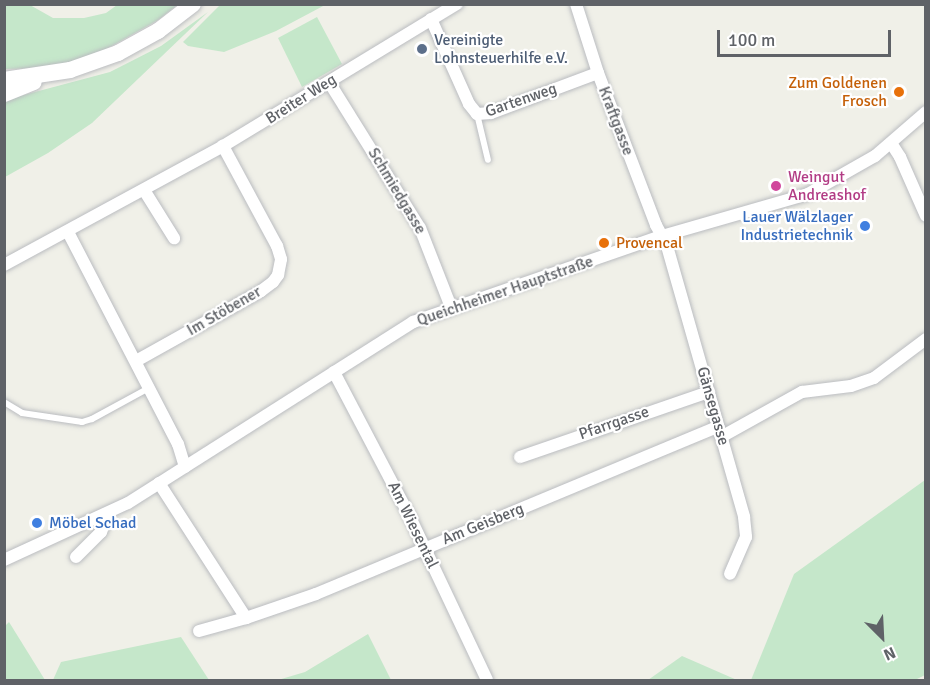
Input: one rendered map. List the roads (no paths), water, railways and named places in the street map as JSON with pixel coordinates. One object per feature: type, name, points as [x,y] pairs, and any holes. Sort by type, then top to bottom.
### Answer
[{"type":"main road","points":[[6,83],[52,75],[118,53],[158,32],[193,4]]},
{"type":"street","name":"Breiter Weg","points":[[4,265],[223,146],[457,4]]},
{"type":"street","name":"Kraftgasse","points":[[576,4],[598,73],[662,236]]},
{"type":"street","name":"Gartenweg","points":[[431,19],[469,104],[477,114],[491,113],[598,73]]},
{"type":"street","name":"Schmiedgasse","points":[[329,82],[420,228],[451,307]]},
{"type":"street","name":"Queichheimer Hauptstraße","points":[[4,560],[108,514],[185,468],[413,322],[662,236],[808,194],[862,164],[891,143],[926,111]]},
{"type":"street","points":[[891,143],[900,157],[926,216]]},
{"type":"street","name":"Im Stöbener","points":[[136,362],[261,291],[273,282],[278,274],[281,259],[277,246],[223,146]]},
{"type":"street","points":[[144,190],[174,238]]},
{"type":"street","points":[[68,232],[178,444],[185,468]]},
{"type":"street","name":"Gänsegasse","points":[[662,236],[667,246],[709,392],[747,532],[730,574]]},
{"type":"street","name":"Am Geisberg","points":[[199,631],[316,594],[425,548],[720,432],[802,392],[866,382],[894,365],[926,339]]},
{"type":"street","name":"Am Wiesental","points":[[334,372],[425,548],[487,681]]},
{"type":"street","name":"Pfarrgasse","points":[[520,457],[709,392]]},
{"type":"street","points":[[159,483],[246,618]]},
{"type":"street","points":[[76,557],[101,532],[108,514]]},
{"type":"lane","points":[[477,114],[488,160]]},
{"type":"lane","points":[[4,402],[22,413],[82,422],[92,419],[149,388]]},
{"type":"place","name":"Vereinigte Lohnsteuerhilfe e.V.","points":[[422,49]]},
{"type":"place","name":"Zum Goldenen Frosch","points":[[899,92]]},
{"type":"place","name":"Weingut Andreashof","points":[[776,186]]},
{"type":"place","name":"Lauer Wälzlager Industrietechnik","points":[[865,226]]},
{"type":"place","name":"Provencal","points":[[604,243]]},
{"type":"place","name":"Möbel Schad","points":[[37,523]]}]
